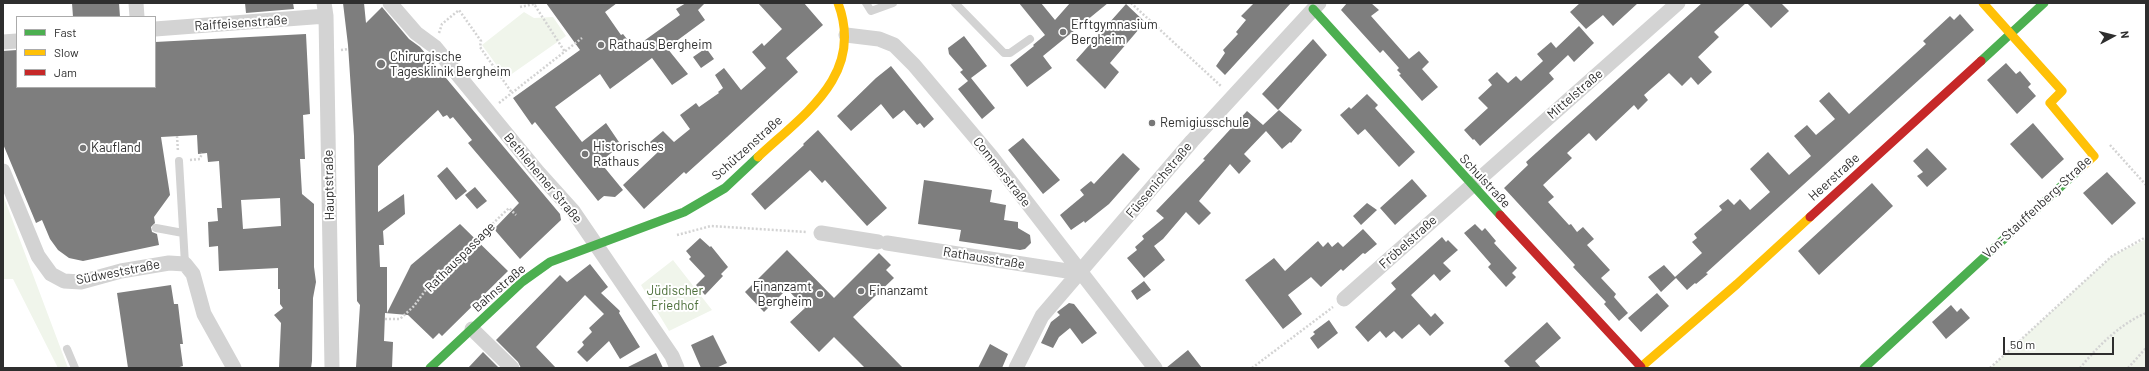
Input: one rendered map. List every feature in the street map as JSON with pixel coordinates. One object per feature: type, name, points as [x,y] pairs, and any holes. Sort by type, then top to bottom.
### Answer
[{"type":"street","points":[[136,3],[137,16]]},
{"type":"street","name":"Bethlehemer Straße","points":[[390,3],[416,33],[435,47],[488,112],[573,211],[597,244],[672,356],[677,368]]},
{"type":"street","points":[[838,3],[844,21],[846,35]]},
{"type":"street","name":"Mittelstraße","points":[[1472,185],[1678,3]]},
{"type":"street","points":[[1983,3],[2012,34]]},
{"type":"street","name":"Heerstraße","points":[[1643,367],[1737,284],[2012,34],[2044,3]]},
{"type":"street","name":"Füssenichstraße","points":[[1016,368],[1042,316],[1192,141],[1316,6]]},
{"type":"street","name":"Schulstraße","points":[[1316,6],[1472,185],[1643,367]]},
{"type":"street","name":"Raiffeisenstraße","points":[[156,29],[325,10]]},
{"type":"street","name":"Hauptstraße","points":[[325,10],[332,368]]},
{"type":"street","name":"Von-Stauffenberg-Straße","points":[[1864,368],[2094,156],[2050,103],[2062,91],[2012,34]]},
{"type":"street","name":"Schützenstraße","points":[[597,244],[684,212],[724,188],[821,98],[834,83],[843,61],[846,35]]},
{"type":"street","name":"Commerstraße","points":[[846,35],[878,39],[894,45],[914,65],[991,156],[1155,368]]},
{"type":"street","points":[[3,42],[16,41]]},
{"type":"street","name":"Südweststraße","points":[[3,171],[38,256],[51,274],[64,282],[81,282],[121,271],[169,263],[185,264]]},
{"type":"street","name":"Fröbelstraße","points":[[1344,299],[1472,185]]},
{"type":"street","name":"Rathausstraße","points":[[821,233],[1080,273]]},
{"type":"street","name":"Bahnstraße","points":[[430,368],[522,282],[550,262],[597,244]]},
{"type":"street","points":[[185,264],[193,274],[204,314],[228,366]]},
{"type":"street","points":[[472,329],[512,368]]},
{"type":"lane","points":[[866,3],[871,11],[894,3]]},
{"type":"lane","points":[[955,3],[1004,53],[1010,53],[1030,39]]},
{"type":"lane","points":[[179,161],[185,264]]},
{"type":"lane","points":[[156,228],[183,233]]},
{"type":"lane","points":[[67,349],[75,368]]},
{"type":"path","points":[[1131,3],[1233,97]]},
{"type":"path","points":[[520,7],[535,4],[565,52]]},
{"type":"path","points":[[435,47],[442,24],[459,10],[481,41],[480,47],[512,93]]},
{"type":"path","points":[[488,112],[582,38]]},
{"type":"path","points":[[179,161],[200,159],[202,153]]},
{"type":"path","name":"Rathauspassage","points":[[385,319],[400,319],[414,306],[430,284],[509,208],[516,215]]},
{"type":"path","points":[[671,237],[711,226],[821,233]]},
{"type":"path","points":[[1990,368],[2112,256],[2146,237]]},
{"type":"path","points":[[1252,368],[1344,299]]},
{"type":"path","points":[[2080,368],[2093,352],[2130,320],[2146,313]]},
{"type":"path","points":[[2128,368],[2146,348]]},
{"type":"green space","points":[[524,12],[534,18],[553,17],[566,36],[506,78],[482,45]]},
{"type":"green space","points":[[3,195],[68,368],[58,368],[13,279],[3,279]]},
{"type":"green space","points":[[2146,239],[2146,368],[1990,368],[2112,256]]},
{"type":"green space","name":"Jüdischer Friedhof","points":[[673,260],[712,310],[669,331],[641,285]]},
{"type":"building","points":[[72,3],[119,3],[120,16],[73,16]]},
{"type":"building","points":[[245,3],[293,3],[294,9],[246,13]]},
{"type":"building","points":[[343,3],[364,3],[366,23],[382,7],[409,39],[420,47],[560,214],[561,220],[520,259],[494,229],[519,203],[468,143],[472,140],[453,117],[450,119],[447,115],[443,117],[438,110],[378,166],[378,212],[404,194],[405,214],[383,231],[384,245],[379,245],[380,267],[387,267],[387,313],[411,265],[460,224],[508,271],[442,336],[439,333],[433,339],[408,315],[385,313],[384,341],[393,342],[392,368],[356,367],[360,305],[357,301],[354,136],[348,45]]},
{"type":"building","points":[[546,3],[617,3],[605,12],[621,35],[623,34],[634,48],[680,15],[676,9],[686,3],[705,3],[698,10],[705,20],[667,48],[688,74],[672,85],[652,58],[610,89],[600,74],[555,107],[582,142],[606,123],[621,145],[600,162],[623,190],[615,197],[604,196],[598,201],[535,122],[532,125],[513,98],[580,50]]},
{"type":"building","points":[[758,3],[804,3],[823,25],[786,58],[798,72],[686,174],[684,172],[644,209],[623,185],[658,152],[650,142],[663,131],[674,142],[690,129],[680,115],[696,103],[699,107],[719,93],[718,92],[723,88],[715,75],[724,68],[741,90],[766,68],[752,52],[762,43],[764,46],[782,29]]},
{"type":"building","name":"Erftgymnasium Bergheim","points":[[1019,3],[1041,3],[1055,20],[1070,3],[1108,3],[1043,56],[1052,68],[1027,87],[1010,65],[1045,35]]},
{"type":"building","points":[[1254,3],[1291,3],[1225,75],[1216,66],[1225,53],[1223,50],[1238,34],[1236,32],[1246,20],[1241,16]]},
{"type":"building","points":[[1347,3],[1371,3],[1379,10],[1371,16],[1409,59],[1419,51],[1429,62],[1422,69],[1438,87],[1422,101],[1399,75],[1401,74],[1397,70],[1399,68],[1383,50],[1380,53],[1341,10]]},
{"type":"building","points":[[1580,3],[1638,3],[1613,26],[1603,15],[1586,29],[1570,12]]},
{"type":"building","points":[[1702,3],[1746,3],[1714,32],[1719,37],[1698,57],[1712,72],[1698,85],[1691,77],[1682,86],[1669,73],[1644,95],[1648,100],[1638,110],[1634,105],[1596,141],[1589,133],[1567,153],[1572,158],[1543,185],[1554,197],[1548,202],[1569,225],[1571,224],[1577,232],[1583,227],[1594,239],[1587,245],[1610,270],[1601,278],[1616,294],[1614,297],[1628,313],[1619,321],[1604,304],[1606,302],[1573,267],[1575,265],[1504,188],[1528,165],[1526,162]]},
{"type":"building","points":[[1747,3],[1781,3],[1789,11],[1771,28]]},
{"type":"building","points":[[1126,4],[1145,22],[1110,63],[1119,72],[1105,89],[1076,60]]},
{"type":"building","points":[[1960,14],[1974,30],[1706,273],[1708,274],[1687,290],[1676,278],[1661,292],[1648,277],[1664,265],[1675,277],[1702,253],[1692,242],[1697,238],[1694,234],[1722,210],[1719,206],[1728,199],[1734,205],[1740,199],[1750,210],[1770,192],[1750,169],[1768,152],[1789,175],[1811,156],[1794,136],[1807,125],[1816,135],[1835,119],[1819,101],[1829,92],[1849,114],[1926,44],[1923,41],[1950,16],[1954,20]]},
{"type":"building","points":[[1579,26],[1594,43],[1574,62],[1568,55],[1549,73],[1554,79],[1480,146],[1474,139],[1473,140],[1464,130],[1488,108],[1478,98],[1492,85],[1488,80],[1497,72],[1508,83],[1516,76],[1521,81],[1543,61],[1537,54],[1551,42],[1556,48]]},
{"type":"building","name":"Kaufland","points":[[306,34],[310,114],[303,115],[305,159],[300,159],[302,194],[314,204],[314,267],[316,282],[313,298],[311,368],[279,368],[281,323],[274,315],[283,308],[280,304],[280,289],[278,289],[278,268],[219,271],[218,246],[209,247],[208,222],[218,221],[217,208],[222,208],[219,161],[208,162],[207,153],[198,154],[197,135],[161,137],[170,195],[154,217],[155,223],[151,227],[152,232],[157,234],[159,245],[83,261],[69,258],[58,250],[50,239],[42,220],[36,223],[3,144],[3,51],[16,50],[16,88],[156,88],[156,42]],"holes":[[[280,198],[281,226],[243,229],[241,200]]]},
{"type":"building","points":[[964,36],[987,66],[971,78],[995,108],[982,119],[958,89],[968,81],[960,72],[963,70],[949,54],[948,48]]},
{"type":"building","points":[[1313,39],[1327,55],[1278,110],[1262,94]]},
{"type":"building","points":[[706,48],[714,59],[701,68],[693,57]]},
{"type":"building","points":[[2006,63],[2016,74],[2020,71],[2031,84],[2028,87],[2036,96],[2017,114],[1987,80]]},
{"type":"building","points":[[891,66],[934,119],[924,128],[920,123],[917,125],[904,110],[893,119],[881,104],[851,131],[837,116],[876,78]]},
{"type":"building","points":[[1367,94],[1378,105],[1375,108],[1415,152],[1399,167],[1365,129],[1358,135],[1340,115],[1349,107],[1351,109]]},
{"type":"building","points":[[1279,110],[1302,130],[1291,143],[1290,142],[1282,149],[1266,131],[1244,154],[1251,161],[1239,174],[1230,164],[1199,201],[1211,213],[1199,225],[1186,212],[1163,239],[1154,246],[1165,260],[1144,278],[1127,258],[1137,250],[1135,247],[1144,239],[1142,236],[1164,218],[1156,211],[1205,160],[1203,159],[1247,111],[1263,125]]},
{"type":"building","points":[[2033,123],[2064,159],[2042,179],[2010,144]]},
{"type":"building","points":[[818,130],[887,208],[867,226],[825,180],[822,183],[810,170],[765,210],[751,194]]},
{"type":"building","points":[[1023,138],[1060,180],[1043,194],[1008,150]]},
{"type":"building","points":[[1927,148],[1947,169],[1927,187],[1917,176],[1923,172],[1913,161]]},
{"type":"building","points":[[1123,153],[1140,169],[1109,204],[1085,223],[1084,221],[1071,230],[1060,215],[1084,195],[1080,190],[1091,181],[1094,184]]},
{"type":"building","points":[[447,167],[467,191],[456,200],[437,176]]},
{"type":"building","points":[[2107,172],[2136,203],[2112,225],[2083,193]]},
{"type":"building","points":[[1412,179],[1427,196],[1395,225],[1380,208]]},
{"type":"building","points":[[924,180],[992,190],[990,202],[1006,205],[1004,220],[1018,222],[1018,228],[1030,235],[1031,243],[1025,249],[1020,250],[959,241],[961,230],[918,224]]},
{"type":"building","points":[[1872,183],[1893,206],[1819,275],[1798,251]]},
{"type":"building","points":[[475,187],[487,201],[477,209],[465,195]]},
{"type":"building","points":[[1367,203],[1377,210],[1361,225],[1353,216]]},
{"type":"building","points":[[1475,224],[1482,231],[1485,228],[1496,241],[1494,243],[1517,268],[1512,273],[1516,277],[1506,287],[1488,267],[1491,264],[1464,233]]},
{"type":"building","points":[[1363,229],[1377,244],[1365,254],[1363,253],[1343,271],[1341,269],[1321,287],[1311,277],[1288,295],[1302,314],[1283,329],[1245,280],[1274,258],[1285,271],[1318,241],[1323,247],[1328,242],[1332,247],[1338,242],[1343,247]]},
{"type":"building","points":[[1442,237],[1446,242],[1448,240],[1458,250],[1443,263],[1451,271],[1440,281],[1434,274],[1411,295],[1431,317],[1435,313],[1444,323],[1430,336],[1419,324],[1402,339],[1394,331],[1386,338],[1380,331],[1368,342],[1355,327],[1396,289],[1391,283]]},
{"type":"building","points":[[700,238],[710,247],[711,246],[728,267],[721,274],[723,276],[705,295],[696,285],[705,276],[689,259],[691,257],[686,251]]},
{"type":"building","name":"Finanzamt","points":[[787,250],[834,298],[879,253],[891,265],[886,270],[894,278],[853,317],[903,368],[865,368],[834,337],[819,352],[790,322],[805,308],[787,289],[764,312],[745,292]]},
{"type":"building","points":[[590,264],[608,287],[601,293],[620,311],[619,313],[640,347],[620,359],[609,341],[587,362],[577,352],[584,345],[582,342],[592,332],[589,328],[604,314],[585,295],[536,347],[556,368],[521,368],[518,362],[496,340],[560,275],[567,282]]},
{"type":"building","points":[[1144,281],[1151,290],[1137,300],[1131,291]]},
{"type":"building","points":[[171,285],[174,304],[178,304],[183,344],[180,344],[183,366],[176,368],[128,368],[117,293]]},
{"type":"building","points":[[1657,293],[1669,306],[1641,332],[1628,318]]},
{"type":"building","points":[[1069,303],[1074,304],[1097,333],[1082,344],[1070,328],[1059,337],[1053,348],[1041,343],[1051,322],[1060,315],[1057,312]]},
{"type":"building","points":[[1951,305],[1957,312],[1961,308],[1970,318],[1946,339],[1932,322]]},
{"type":"building","points":[[1329,320],[1338,333],[1318,349],[1310,338],[1315,334],[1313,332]]},
{"type":"building","points":[[1547,322],[1561,338],[1535,361],[1541,368],[1511,368],[1504,361]]},
{"type":"building","points":[[713,335],[727,363],[716,368],[701,368],[691,345]]},
{"type":"building","points":[[990,344],[1008,354],[1002,368],[978,368]]},
{"type":"building","points":[[1188,350],[1202,368],[1166,368]]},
{"type":"building","points":[[483,352],[499,368],[468,368]]},
{"type":"building","points":[[656,353],[663,368],[626,368]]},
{"type":"traffic: fast","points":[[1981,61],[2044,3]]},
{"type":"traffic: fast","points":[[1313,9],[1500,215]]},
{"type":"traffic: fast","points":[[430,368],[522,282],[550,262],[684,212],[725,188],[758,157]]},
{"type":"traffic: fast","points":[[1864,368],[2082,167]]},
{"type":"traffic: slow","points":[[758,157],[811,108],[825,91],[837,72],[843,51],[844,29],[838,3]]},
{"type":"traffic: slow","points":[[1983,3],[2062,91],[2050,103],[2094,156],[2082,167]]},
{"type":"traffic: slow","points":[[1640,368],[1737,284],[1810,217]]},
{"type":"traffic: jam","points":[[1810,217],[1981,61]]},
{"type":"traffic: jam","points":[[1500,215],[1641,367]]},
{"type":"place","name":"Erftgymnasium Bergheim","points":[[1063,32]]},
{"type":"place","name":"Rathaus Bergheim","points":[[601,45]]},
{"type":"place","name":"Chirurgische Tagesklinik Bergheim","points":[[381,64]]},
{"type":"place","name":"Remigiusschule","points":[[1152,123]]},
{"type":"place","name":"Kaufland","points":[[83,148]]},
{"type":"place","name":"Historisches Rathaus","points":[[585,154]]},
{"type":"place","name":"Finanzamt","points":[[861,291]]},
{"type":"place","name":"Finanzamt Bergheim","points":[[820,294]]}]
